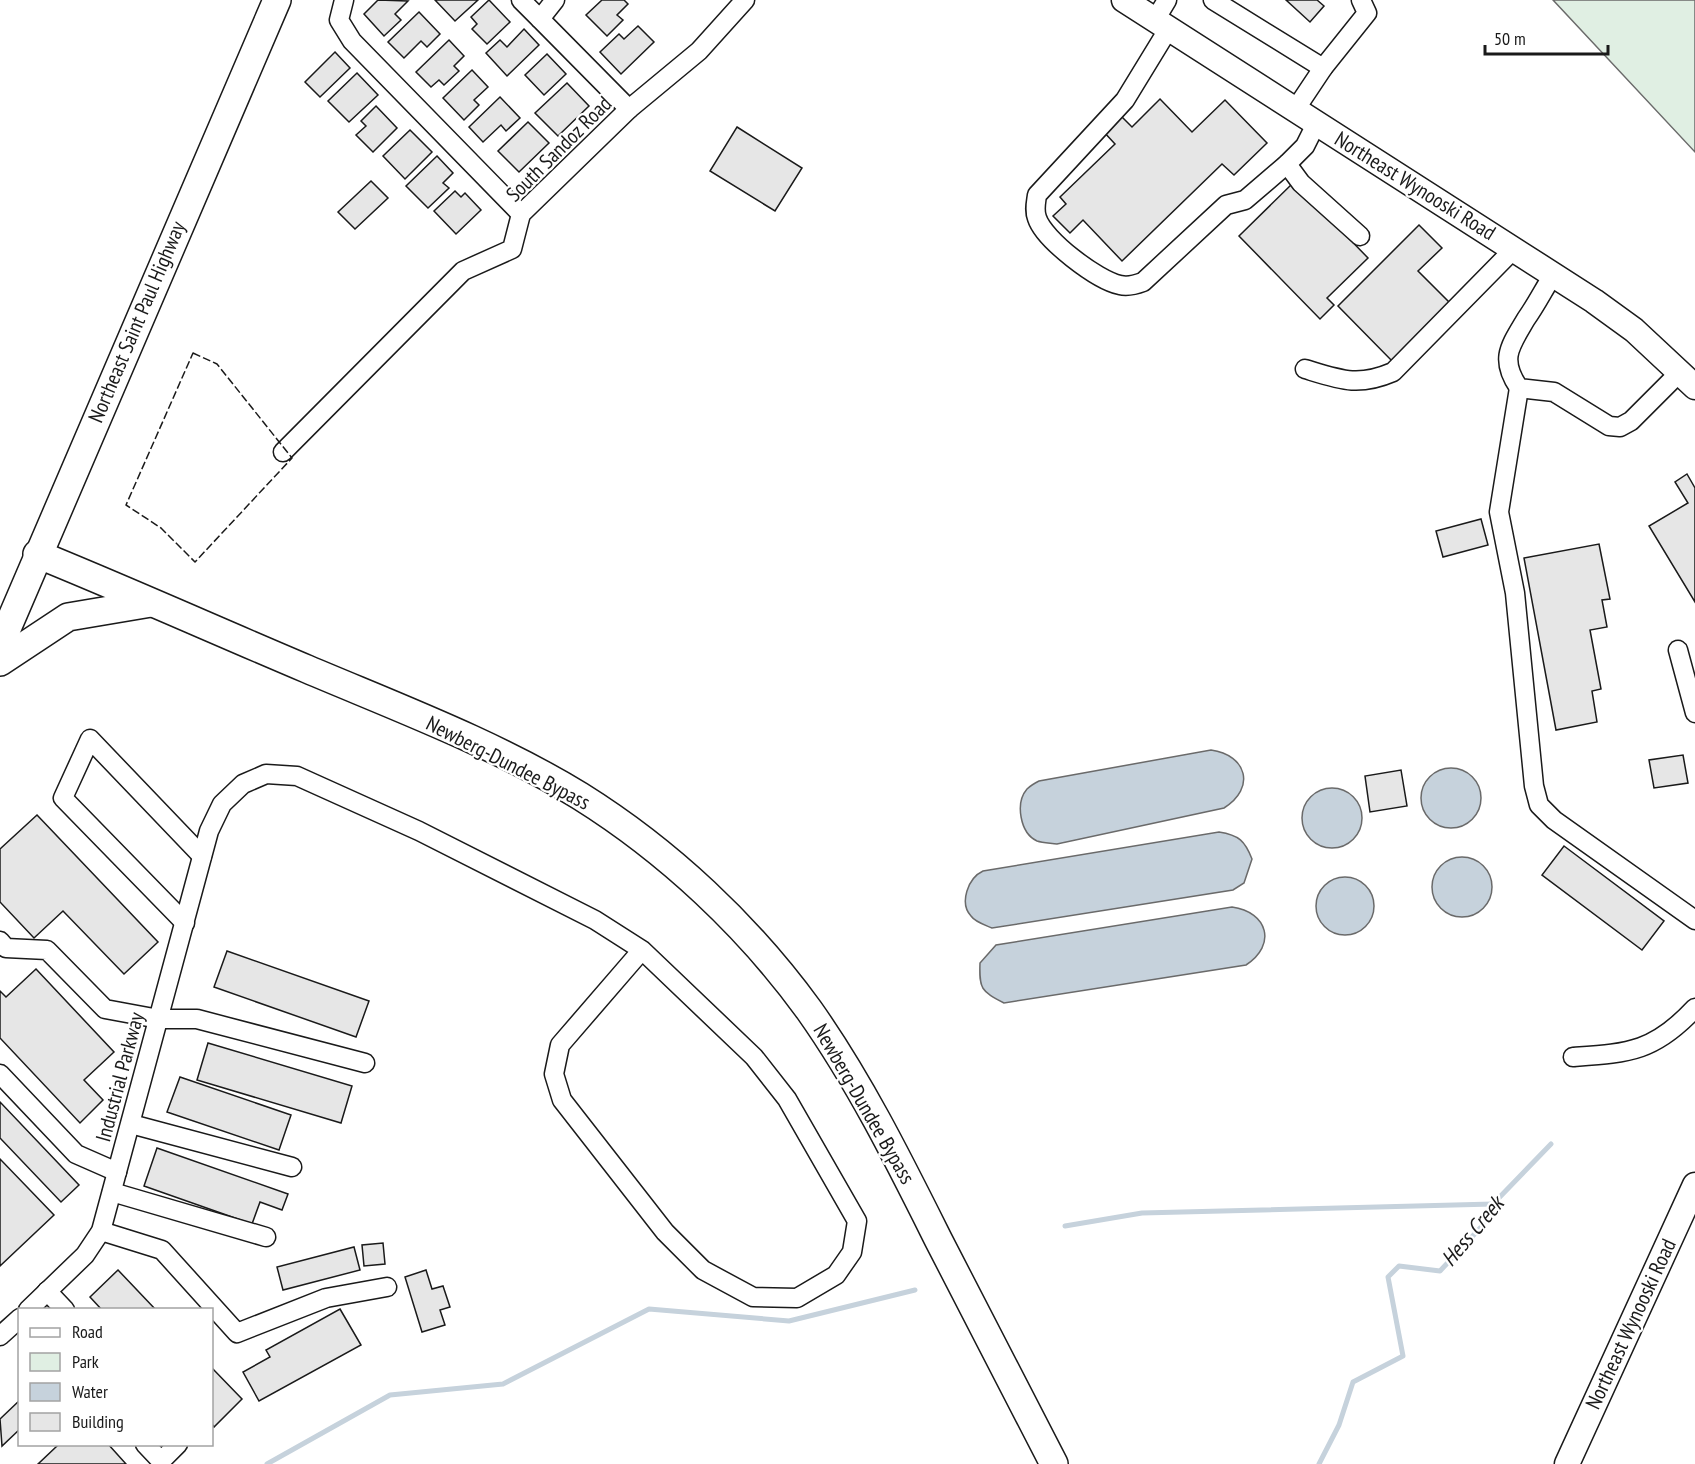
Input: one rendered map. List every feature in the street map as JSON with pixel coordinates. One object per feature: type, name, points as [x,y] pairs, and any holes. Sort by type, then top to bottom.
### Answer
[{"type":"highway","name":"Northeast Saint Paul Highway","points":[[0,645],[37,554],[277,0]]},
{"type":"highway","name":"Newberg-Dundee Bypass","points":[[37,554],[447,729],[543,776],[579,796],[614,820],[717,904],[765,955],[809,1011],[847,1069],[921,1204],[1054,1464]]},
{"type":"highway","points":[[0,662],[68,617],[151,603]]},
{"type":"main road","name":"Northeast Wynooski Road","points":[[1124,0],[1163,16],[1316,124],[1553,274],[1634,330],[1688,379]]},
{"type":"main road","name":"Northeast Wynooski Road","points":[[1566,1464],[1695,1185]]},
{"type":"street","points":[[344,0],[339,20],[352,41],[521,214]]},
{"type":"street","points":[[521,0],[629,109]]},
{"type":"street","points":[[540,19],[555,0]]},
{"type":"street","name":"South Sandoz Road","points":[[284,452],[463,271],[512,249],[521,214],[629,109],[699,51],[745,0]]},
{"type":"street","points":[[1213,0],[1323,68]]},
{"type":"street","points":[[1295,110],[1323,68],[1366,13],[1361,0]]},
{"type":"street","points":[[1163,16],[1125,100],[1038,195],[1035,208],[1038,220],[1048,236],[1072,258],[1118,285],[1131,286],[1143,282],[1226,205],[1245,200],[1287,164],[1305,146],[1316,124]]},
{"type":"street","points":[[1287,164],[1302,183],[1360,236]]},
{"type":"street","points":[[1305,369],[1336,379],[1370,381],[1394,372],[1514,249]]},
{"type":"street","points":[[1553,274],[1515,335],[1508,354],[1511,377],[1519,388],[1499,512],[1515,592],[1529,749],[1539,805],[1554,820],[1695,920]]},
{"type":"street","points":[[1519,388],[1554,392],[1609,426],[1620,427],[1688,379]]},
{"type":"street","points":[[1678,650],[1695,713]]},
{"type":"street","points":[[184,923],[63,798],[90,739],[202,856]]},
{"type":"street","name":"Industrial Parkway","points":[[30,1308],[85,1255],[101,1231],[209,831],[222,804],[243,784],[266,774],[297,776],[418,831],[595,920],[642,950],[754,1057],[787,1099],[857,1221],[852,1252],[836,1275],[797,1298],[753,1298],[703,1270],[665,1232],[562,1100],[554,1074],[560,1045],[642,950]]},
{"type":"street","points":[[0,941],[6,948],[47,950],[105,1009],[159,1019],[197,1019],[365,1063]]},
{"type":"street","points":[[1573,1057],[1626,1053],[1643,1047],[1668,1034],[1695,1008]]},
{"type":"street","points":[[0,1074],[76,1154],[117,1172]]},
{"type":"street","points":[[131,1124],[292,1167]]},
{"type":"street","points":[[112,1192],[266,1237]]},
{"type":"street","points":[[101,1231],[162,1250],[237,1333],[326,1298],[387,1287]]},
{"type":"street","points":[[47,1291],[63,1308]]},
{"type":"street","points":[[147,1446],[161,1461],[176,1446]]},
{"type":"green space","points":[[1553,0],[1695,0],[1695,152]]},
{"type":"water","points":[[1211,750],[1233,758],[1243,773],[1241,791],[1224,808],[1057,844],[1037,841],[1031,837],[1023,825],[1020,809],[1023,795],[1028,788],[1039,781]]},
{"type":"water","points":[[1451,768],[1472,777],[1481,798],[1472,819],[1451,828],[1430,819],[1421,798],[1430,777]]},
{"type":"water","points":[[1332,788],[1349,793],[1357,801],[1362,818],[1357,835],[1349,843],[1332,848],[1315,843],[1307,835],[1302,818],[1307,801],[1315,793]]},
{"type":"water","points":[[1219,832],[1232,835],[1240,840],[1252,859],[1244,883],[1233,890],[992,928],[975,920],[967,911],[966,898],[969,885],[983,871]]},
{"type":"water","points":[[1462,857],[1479,862],[1487,870],[1492,887],[1487,904],[1479,912],[1462,917],[1445,912],[1437,904],[1432,887],[1437,870],[1445,862]]},
{"type":"water","points":[[1345,877],[1356,879],[1369,890],[1374,906],[1372,917],[1361,930],[1345,935],[1334,933],[1321,922],[1316,906],[1318,895],[1329,882]]},
{"type":"water","points":[[1232,907],[1254,915],[1264,930],[1265,939],[1262,948],[1246,965],[1004,1003],[986,992],[981,984],[980,963],[996,945]]},
{"type":"building","points":[[378,0],[408,1],[395,14],[401,20],[384,36],[364,14]]},
{"type":"building","points":[[435,0],[478,0],[455,21]]},
{"type":"building","points":[[489,0],[510,22],[487,44],[472,29],[477,24],[471,17]]},
{"type":"building","points":[[602,0],[624,0],[628,4],[617,15],[623,20],[607,36],[586,15]]},
{"type":"building","points":[[1286,0],[1317,0],[1324,6],[1310,22]]},
{"type":"building","points":[[419,12],[440,34],[427,47],[421,41],[404,58],[388,42]]},
{"type":"building","points":[[638,26],[654,42],[621,74],[600,52],[619,34],[624,39]]},
{"type":"building","points":[[524,29],[539,45],[507,76],[486,53],[500,40],[507,47]]},
{"type":"building","points":[[449,40],[464,56],[454,66],[459,71],[444,85],[439,80],[431,87],[416,72]]},
{"type":"building","points":[[335,52],[350,68],[320,97],[305,82]]},
{"type":"building","points":[[547,54],[566,74],[544,95],[525,75]]},
{"type":"building","points":[[472,70],[488,87],[474,100],[479,105],[464,120],[443,98]]},
{"type":"building","points":[[357,73],[378,95],[349,122],[328,101]]},
{"type":"building","points":[[567,83],[589,106],[558,136],[535,113]]},
{"type":"building","points":[[500,97],[520,118],[506,131],[501,125],[483,142],[469,127]]},
{"type":"building","points":[[1160,99],[1192,132],[1225,100],[1267,143],[1234,175],[1222,164],[1122,261],[1083,220],[1070,233],[1053,216],[1066,204],[1060,197],[1115,144],[1103,131],[1120,115],[1132,127]]},
{"type":"building","points":[[376,106],[397,128],[373,152],[356,135],[366,126],[361,121]]},
{"type":"building","points":[[528,122],[549,143],[519,172],[498,151]]},
{"type":"building","points":[[737,127],[802,168],[775,211],[710,171]]},
{"type":"building","points":[[410,130],[432,152],[405,179],[383,156]]},
{"type":"building","points":[[437,156],[453,173],[443,183],[449,188],[428,208],[406,186]]},
{"type":"building","points":[[371,181],[388,198],[355,229],[338,212]]},
{"type":"building","points":[[1294,182],[1368,258],[1327,298],[1334,305],[1320,319],[1239,236]]},
{"type":"building","points":[[455,191],[461,197],[465,193],[481,210],[456,234],[434,211]]},
{"type":"building","points":[[1419,225],[1442,248],[1418,271],[1451,304],[1393,362],[1338,306]]},
{"type":"building","points":[[1687,474],[1695,488],[1695,602],[1649,526],[1688,503],[1675,482]]},
{"type":"building","points":[[1481,519],[1488,545],[1443,557],[1436,531]]},
{"type":"building","points":[[1599,544],[1610,599],[1602,600],[1607,627],[1590,630],[1601,689],[1592,691],[1597,722],[1556,730],[1524,558]]},
{"type":"building","points":[[1683,755],[1688,783],[1654,788],[1649,760]]},
{"type":"building","points":[[1401,770],[1407,806],[1370,812],[1365,776]]},
{"type":"building","points":[[37,815],[158,942],[124,974],[63,911],[34,938],[0,902],[0,849]]},
{"type":"building","points":[[1564,846],[1664,921],[1642,950],[1542,875]]},
{"type":"building","points":[[227,951],[369,1001],[356,1037],[214,987]]},
{"type":"building","points":[[36,969],[114,1052],[84,1080],[103,1100],[80,1123],[0,1038],[0,991],[6,997]]},
{"type":"building","points":[[208,1043],[352,1086],[341,1123],[197,1080]]},
{"type":"building","points":[[180,1077],[291,1115],[279,1150],[167,1112]]},
{"type":"building","points":[[0,1102],[79,1185],[61,1202],[0,1138]]},
{"type":"building","points":[[157,1148],[288,1194],[282,1210],[260,1202],[252,1224],[144,1186]]},
{"type":"building","points":[[0,1159],[54,1215],[0,1266]]},
{"type":"building","points":[[383,1243],[385,1264],[364,1266],[362,1245]]},
{"type":"building","points":[[354,1247],[360,1270],[283,1290],[277,1267]]},
{"type":"building","points":[[118,1270],[154,1308],[100,1308],[90,1297]]},
{"type":"building","points":[[426,1270],[432,1289],[443,1286],[450,1307],[440,1310],[445,1325],[422,1332],[405,1277]]},
{"type":"building","points":[[340,1309],[361,1345],[259,1401],[243,1372],[270,1357],[266,1350]]},
{"type":"building","points":[[213,1369],[242,1399],[214,1427],[213,1426]]},
{"type":"building","points":[[18,1402],[18,1431],[2,1446],[0,1419]]},
{"type":"building","points":[[57,1446],[110,1446],[126,1464],[38,1464]]},
{"type":"waterway","name":"Hess Creek","points":[[1319,1464],[1339,1425],[1353,1382],[1403,1356],[1388,1277],[1399,1266],[1440,1271],[1483,1225],[1493,1204],[1551,1144]]},
{"type":"waterway","points":[[1065,1226],[1142,1213],[1493,1204]]},
{"type":"waterway","points":[[267,1464],[390,1395],[503,1384],[649,1309],[789,1321],[915,1290]]},
{"type":"fence","points":[[193,353],[217,364],[292,458],[195,562],[161,528],[126,505],[193,353]]}]
